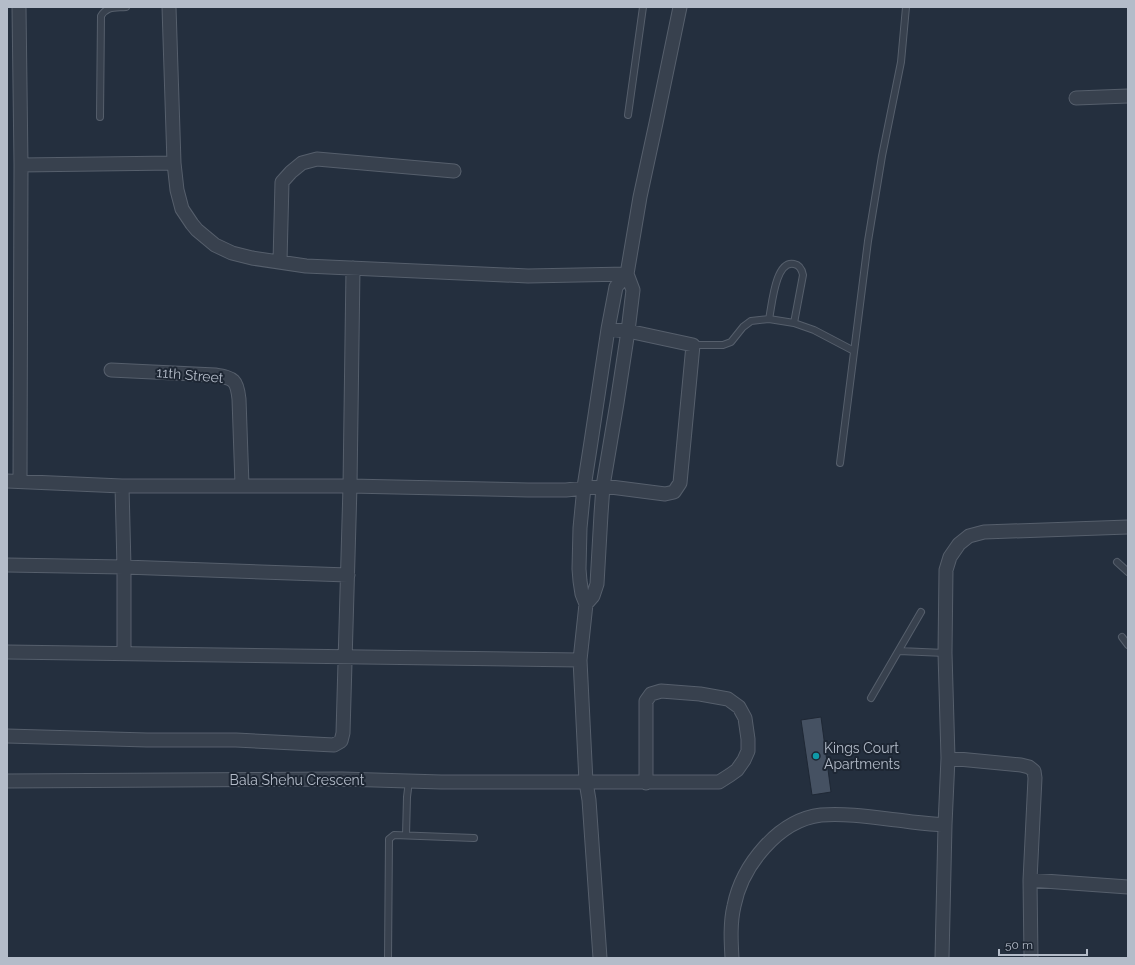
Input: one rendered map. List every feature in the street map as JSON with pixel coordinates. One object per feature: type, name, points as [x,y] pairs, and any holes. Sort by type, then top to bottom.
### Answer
[{"type":"street","points":[[19,7],[21,165],[20,481]]},
{"type":"street","points":[[169,7],[176,190],[182,209],[197,230],[215,245],[232,253],[252,258],[306,266],[528,276],[627,274]]},
{"type":"street","points":[[586,604],[593,596],[597,584],[603,486],[617,404],[633,290],[627,274],[640,197],[680,7]]},
{"type":"street","points":[[1076,98],[1128,96]]},
{"type":"street","points":[[280,262],[282,182],[302,162],[317,159],[454,171]]},
{"type":"street","points":[[21,165],[174,163]]},
{"type":"street","points":[[7,736],[147,740],[236,740],[334,745],[341,741],[343,733],[348,575],[353,268]]},
{"type":"street","points":[[600,958],[589,800],[586,782],[580,660],[586,604],[580,581],[579,569],[580,528],[584,487],[608,329],[616,287],[627,274]]},
{"type":"street","points":[[7,481],[122,486],[350,486],[528,490],[566,490],[603,486],[665,494],[670,493],[678,487],[680,483],[693,345],[628,331],[608,329]]},
{"type":"street","name":"11th Street","points":[[111,370],[215,375],[225,377],[234,382],[237,385],[239,398],[242,485]]},
{"type":"street","points":[[122,486],[124,654]]},
{"type":"street","points":[[942,958],[948,758],[945,652],[946,570],[950,557],[959,544],[969,536],[984,532],[1128,527]]},
{"type":"street","points":[[7,565],[124,567],[348,575]]},
{"type":"street","points":[[7,652],[580,660]]},
{"type":"street","points":[[661,691],[706,694],[728,699],[739,707],[745,718],[748,751],[737,770],[719,782],[646,783],[646,702],[651,694],[661,691]]},
{"type":"street","points":[[948,758],[1021,765],[1034,770],[1035,778],[1030,880],[1031,958]]},
{"type":"street","name":"Bala Shehu Crescent","points":[[7,781],[342,780],[646,783]]},
{"type":"street","points":[[732,958],[731,927],[734,906],[739,888],[746,872],[757,856],[773,839],[790,826],[805,818],[820,815],[850,814],[907,822],[945,825]]},
{"type":"street","points":[[1030,880],[1128,887]]},
{"type":"lane","points":[[100,117],[101,16],[104,11],[108,9],[126,7]]},
{"type":"lane","points":[[628,115],[643,7]]},
{"type":"lane","points":[[840,463],[868,241],[880,164],[901,62],[906,7]]},
{"type":"lane","points":[[769,319],[777,278],[788,264],[794,264],[799,265],[803,275],[794,323]]},
{"type":"lane","points":[[693,345],[723,345],[731,342],[743,327],[750,322],[769,319],[794,323],[814,330],[854,351]]},
{"type":"lane","points":[[1118,562],[1128,572]]},
{"type":"lane","points":[[871,698],[921,612]]},
{"type":"lane","points":[[1122,637],[1128,644]]},
{"type":"lane","points":[[898,651],[945,652]]},
{"type":"lane","points":[[406,835],[409,781]]},
{"type":"lane","points":[[388,958],[389,839],[394,835],[474,838]]},
{"type":"building","name":"Kings Court Apartments","points":[[821,717],[831,792],[812,795],[801,720]]},
{"type":"place","name":"Kings Court Apartments","points":[[816,756]]}]
